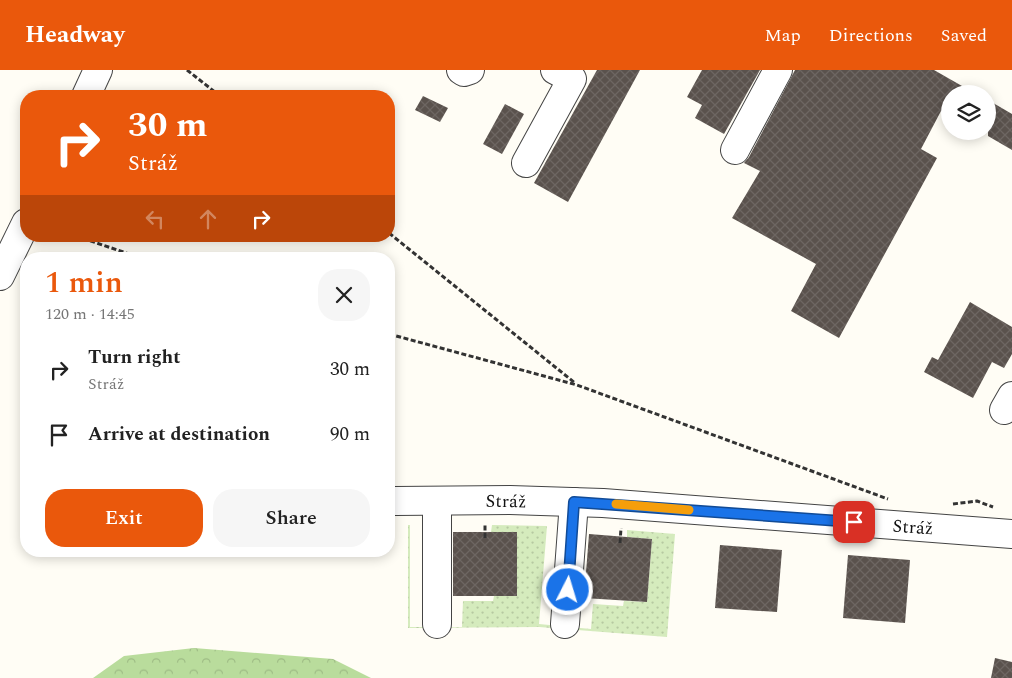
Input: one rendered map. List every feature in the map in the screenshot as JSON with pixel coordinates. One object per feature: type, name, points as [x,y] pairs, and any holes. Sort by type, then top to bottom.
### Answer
[{"type":"street","points":[[89,90],[98,70]]},
{"type":"street","points":[[462,70],[464,72],[470,70]]},
{"type":"street","points":[[526,163],[572,79],[555,70]]},
{"type":"street","points":[[735,150],[778,70]]},
{"type":"street","points":[[0,276],[20,235]]},
{"type":"street","name":"Stráž","points":[[395,500],[574,502],[1012,534]]},
{"type":"street","points":[[437,500],[437,624]]},
{"type":"street","points":[[565,624],[574,502]]},
{"type":"path","points":[[187,70],[212,90]]},
{"type":"path","points":[[395,238],[577,385]]},
{"type":"path","points":[[94,242],[123,252]]},
{"type":"path","points":[[395,336],[577,385],[895,502]]},
{"type":"path","points":[[950,504],[977,501],[994,508]]},
{"type":"green space","points":[[408,525],[410,525],[410,627],[462,627],[463,601],[493,601],[494,596],[516,596],[517,532],[491,532],[492,525],[547,526],[539,624],[591,629],[593,604],[623,606],[624,601],[647,602],[652,539],[627,537],[627,530],[675,534],[667,637],[539,627],[408,628]]},
{"type":"green space","points":[[194,648],[333,659],[371,678],[93,678],[124,656]]},
{"type":"building","points":[[597,70],[640,70],[568,202],[534,183]]},
{"type":"building","points":[[702,70],[760,70],[724,134],[695,118],[702,105],[687,97]]},
{"type":"building","points":[[795,70],[934,70],[960,85],[941,85],[941,111],[921,149],[937,158],[839,338],[791,311],[816,264],[732,218],[760,171],[744,163]]},
{"type":"building","points":[[423,96],[448,108],[440,122],[415,110]]},
{"type":"building","points":[[505,104],[524,114],[502,154],[483,144]]},
{"type":"building","points":[[996,105],[1012,114],[1012,150],[995,140]]},
{"type":"building","points":[[970,302],[1012,327],[1012,354],[1004,368],[992,362],[973,398],[924,372],[932,357],[938,360]]},
{"type":"building","points":[[453,532],[517,532],[517,596],[453,596]]},
{"type":"building","points":[[589,534],[652,539],[647,602],[584,598]]},
{"type":"building","points":[[720,545],[782,550],[777,612],[715,608]]},
{"type":"building","points":[[848,555],[910,560],[905,623],[843,618]]},
{"type":"building","points":[[995,658],[1012,662],[1012,678],[991,678]]},
{"type":"slow traffic","points":[[616,504],[689,510]]},
{"type":"route","points":[[568,590],[574,502],[854,522]]}]
